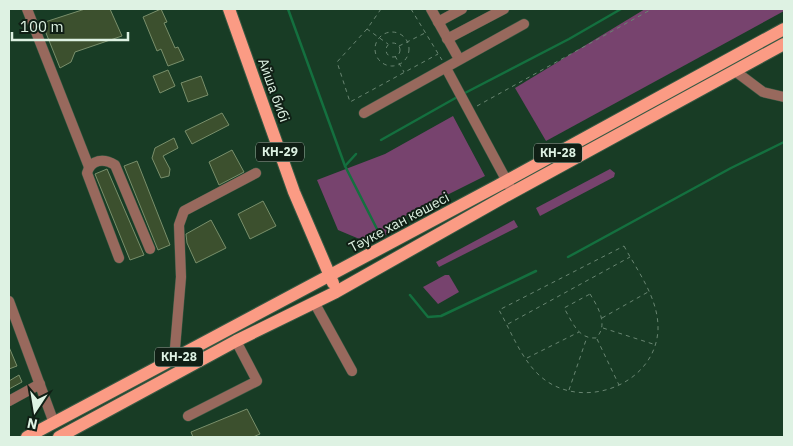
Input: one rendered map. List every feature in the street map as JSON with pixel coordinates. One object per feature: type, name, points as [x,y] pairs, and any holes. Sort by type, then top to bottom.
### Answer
[{"type":"main road","name":"Айша бибі","points":[[229,9],[294,192],[336,292]]},
{"type":"main road","name":"Тәуке хан көшесі","points":[[59,437],[236,341],[314,302],[375,276],[510,187],[784,29]]},
{"type":"main road","name":"Тәуке хан көшесі","points":[[27,437],[330,276],[510,187],[784,44]]},
{"type":"lane","points":[[28,9],[89,167]]},
{"type":"lane","points":[[430,9],[459,59]]},
{"type":"lane","points":[[438,22],[462,9]]},
{"type":"lane","points":[[447,39],[504,9]]},
{"type":"lane","points":[[364,112],[524,24]]},
{"type":"lane","points":[[446,68],[510,187]]},
{"type":"lane","points":[[735,71],[763,92],[784,97]]},
{"type":"lane","points":[[119,258],[87,173],[89,167],[95,162],[104,161],[115,165],[150,249]]},
{"type":"lane","points":[[174,360],[181,277],[180,225],[184,211],[256,173]]},
{"type":"lane","points":[[9,301],[54,423]]},
{"type":"lane","points":[[314,302],[352,371]]},
{"type":"lane","points":[[188,416],[257,381],[236,341]]},
{"type":"lane","points":[[9,401],[40,384]]},
{"type":"path","points":[[381,9],[367,29],[337,62],[350,102],[438,54]]},
{"type":"path","points":[[411,9],[446,68]]},
{"type":"path","points":[[468,107],[652,9]]},
{"type":"path","points":[[367,29],[388,44],[396,43],[399,46]]},
{"type":"path","points":[[393,32],[400,34],[407,42],[409,52],[406,59],[400,65],[388,66],[381,63],[375,50],[379,39],[393,32]]},
{"type":"path","points":[[399,46],[425,32]]},
{"type":"path","points":[[388,44],[386,51],[391,57],[395,56]]},
{"type":"path","points":[[395,56],[400,50],[399,46]]},
{"type":"path","points":[[395,56],[404,73]]},
{"type":"path","points":[[624,246],[649,291],[657,316],[658,332],[651,356],[632,378],[619,385],[595,393],[569,391],[546,380],[532,368],[499,310],[624,246]]},
{"type":"path","points":[[507,325],[630,257]]},
{"type":"path","points":[[602,318],[649,291]]},
{"type":"path","points":[[590,294],[602,318],[603,328],[596,338],[586,338],[579,332],[564,308],[590,294]]},
{"type":"path","points":[[603,328],[654,344]]},
{"type":"path","points":[[526,358],[579,332]]},
{"type":"path","points":[[569,391],[586,338]]},
{"type":"path","points":[[596,338],[619,385]]},
{"type":"shaded area","points":[[645,9],[784,9],[784,11],[546,141],[515,88]]},
{"type":"shaded area","points":[[453,116],[485,176],[395,221],[398,229],[369,243],[338,230],[317,180],[385,154]]},
{"type":"shaded area","points":[[610,169],[615,173],[614,177],[540,216],[536,208]]},
{"type":"shaded area","points":[[514,220],[518,227],[439,267],[436,262]]},
{"type":"shaded area","points":[[445,275],[449,275],[459,292],[438,304],[423,287]]},
{"type":"building","points":[[85,9],[110,9],[122,36],[75,52],[71,62],[60,68],[42,23]]},
{"type":"building","points":[[161,9],[167,22],[164,23],[175,48],[178,47],[184,60],[168,66],[161,49],[157,51],[143,17]]},
{"type":"building","points":[[168,70],[175,86],[160,93],[153,76]]},
{"type":"building","points":[[201,76],[208,95],[188,102],[181,83]]},
{"type":"building","points":[[222,113],[229,125],[192,144],[185,131]]},
{"type":"building","points":[[174,138],[178,148],[163,156],[170,169],[169,176],[161,178],[152,158],[155,148]]},
{"type":"building","points":[[232,150],[244,172],[219,185],[209,162]]},
{"type":"building","points":[[137,161],[170,245],[158,250],[124,166]]},
{"type":"building","points":[[107,169],[144,255],[130,260],[95,174]]},
{"type":"building","points":[[263,201],[276,226],[250,239],[238,214]]},
{"type":"building","points":[[211,220],[226,248],[196,263],[187,243],[186,234]]},
{"type":"building","points":[[9,347],[17,366],[9,369]]},
{"type":"building","points":[[19,375],[22,382],[9,389],[9,381]]},
{"type":"building","points":[[247,409],[260,434],[253,437],[193,437],[191,432]]},
{"type":"waterway","points":[[288,9],[345,166]]},
{"type":"waterway","points":[[463,94],[569,39],[621,9]]},
{"type":"waterway","points":[[381,140],[459,96]]},
{"type":"waterway","points":[[568,257],[731,168],[784,142]]},
{"type":"waterway","points":[[356,154],[345,166],[378,231]]},
{"type":"waterway","points":[[410,295],[428,317],[441,316],[536,271]]}]
